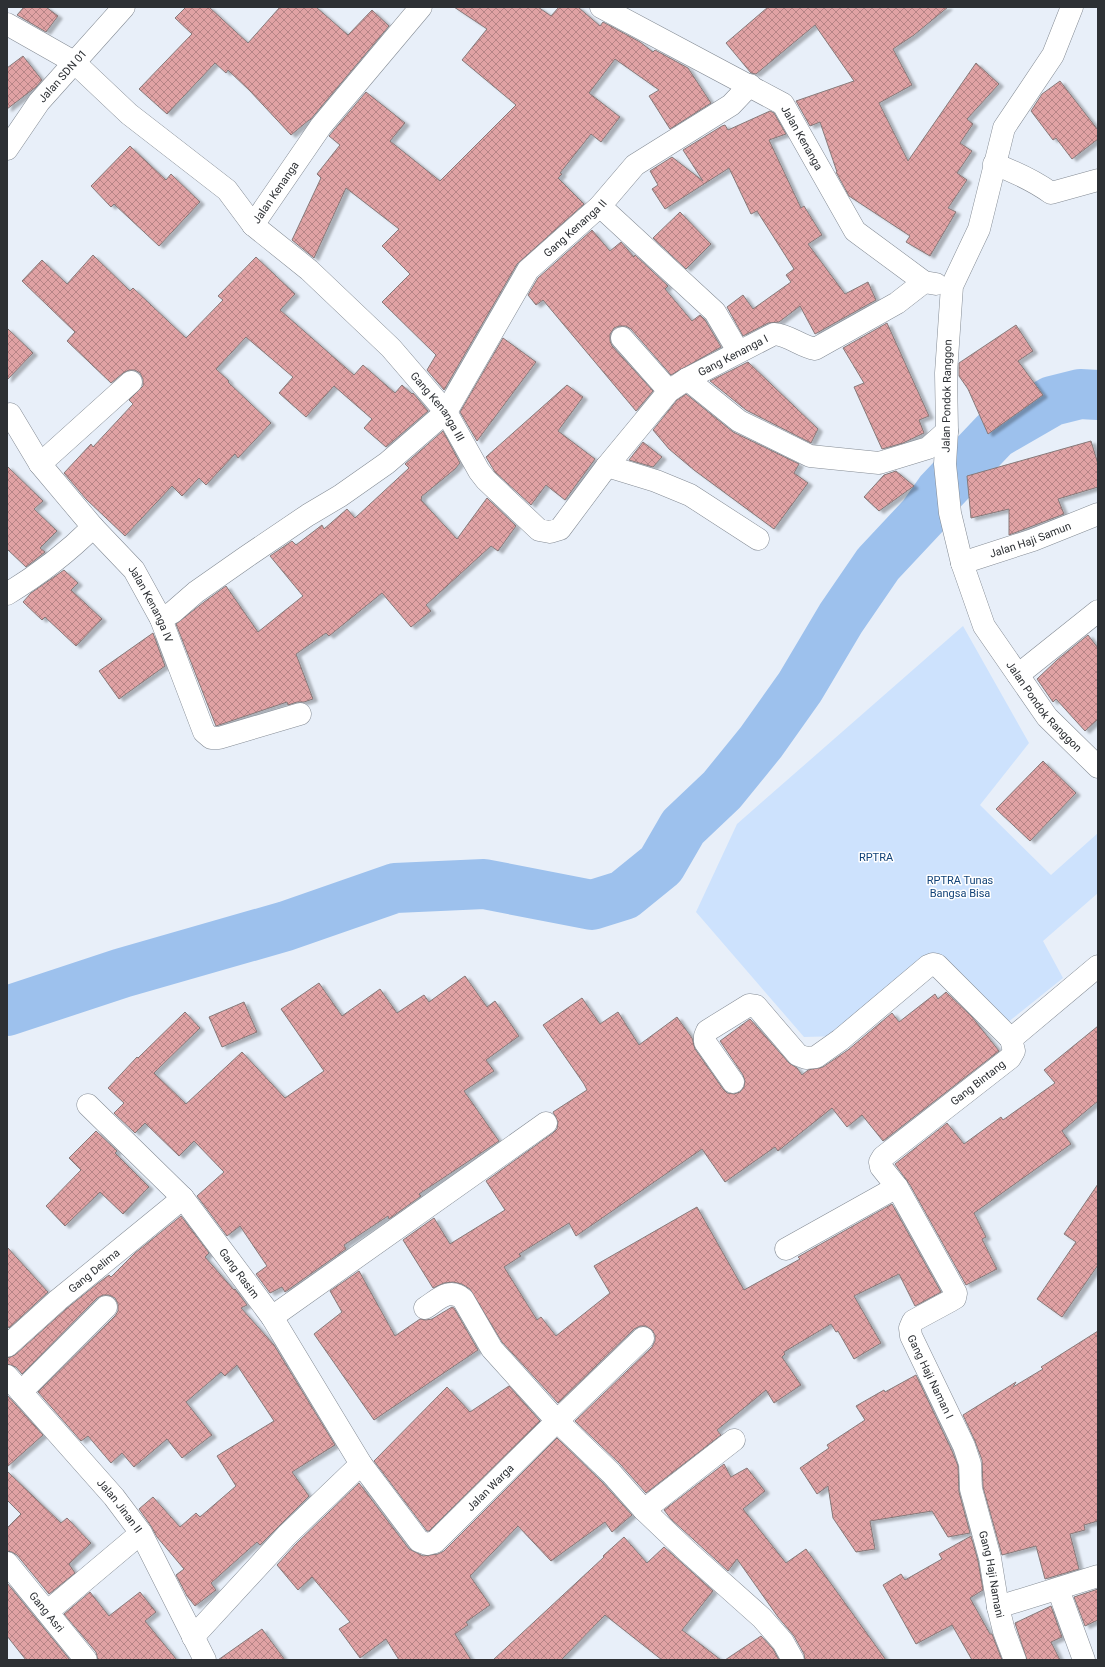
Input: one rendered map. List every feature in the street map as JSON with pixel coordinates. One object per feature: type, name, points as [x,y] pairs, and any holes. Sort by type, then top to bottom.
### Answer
[{"type":"street","name":"Jalan SDN 01","points":[[7,149],[39,102],[124,7]]},
{"type":"street","name":"Jalan Kenanga","points":[[7,24],[74,62],[130,114],[227,190],[253,225],[321,126],[421,7]]},
{"type":"street","name":"Jalan Kenanga","points":[[601,7],[750,85],[783,104],[855,231],[924,282],[952,286]]},
{"type":"street","name":"Jalan Pondok Ranggon","points":[[1072,7],[1052,56],[1004,128],[979,229],[952,286],[946,373],[948,431],[945,464],[950,513],[962,563],[984,626],[1047,717],[1098,767]]},
{"type":"street","name":"Gang Kenanga II","points":[[160,619],[246,557],[308,515],[340,496],[387,463],[446,412],[528,270],[600,206],[635,165],[732,105],[750,85]]},
{"type":"street","points":[[994,164],[1018,173],[1038,183],[1051,193],[1098,180]]},
{"type":"street","points":[[600,206],[715,312],[738,352]]},
{"type":"street","name":"Gang Kenanga III","points":[[253,225],[309,270],[391,348],[446,412],[479,471],[486,480],[539,530],[550,532],[560,529],[607,466]]},
{"type":"street","name":"Gang Kenanga I","points":[[607,466],[678,385],[774,334],[782,335],[806,347],[815,349],[897,303],[924,282]]},
{"type":"street","points":[[622,338],[678,385],[739,421],[810,456],[879,463],[928,448],[948,431]]},
{"type":"street","points":[[40,464],[131,382]]},
{"type":"street","name":"Jalan Kenanga IV","points":[[7,415],[10,414],[40,464],[93,527],[134,570],[160,619],[204,732],[211,738],[219,738],[300,714]]},
{"type":"street","points":[[607,466],[656,481],[690,495],[758,538]]},
{"type":"street","name":"Jalan Haji Samun","points":[[962,563],[1033,540],[1098,514]]},
{"type":"street","points":[[7,594],[26,583],[72,548],[93,527]]},
{"type":"street","points":[[1018,675],[1098,611]]},
{"type":"street","points":[[733,1082],[705,1042],[705,1036],[707,1031],[749,1005],[756,1006],[798,1055],[806,1058],[816,1057],[840,1040],[928,966],[933,964],[937,965],[1011,1039],[1098,966]]},
{"type":"street","name":"Gang Bintang","points":[[880,1162],[883,1157],[1010,1058],[1014,1050],[1011,1039]]},
{"type":"street","name":"Gang Rasim","points":[[88,1105],[183,1198],[272,1317],[361,1464]]},
{"type":"street","points":[[272,1317],[546,1123]]},
{"type":"street","name":"Gang Haji Naman I","points":[[880,1162],[881,1167],[897,1187],[956,1292],[955,1298],[913,1321],[910,1328],[911,1336],[964,1446],[970,1464],[971,1488]]},
{"type":"street","points":[[786,1249],[897,1187]]},
{"type":"street","name":"Gang Delima","points":[[7,1346],[58,1300],[183,1198]]},
{"type":"street","points":[[425,1308],[444,1295],[451,1293],[463,1298],[492,1349],[557,1421],[611,1473],[644,1510],[688,1552],[762,1618],[783,1642],[793,1660]]},
{"type":"street","points":[[14,1384],[106,1307]]},
{"type":"street","name":"Jalan Warga","points":[[361,1464],[419,1541],[427,1544],[435,1542],[643,1338]]},
{"type":"street","name":"Jalan Jinan II","points":[[14,1384],[114,1497],[141,1533],[193,1637],[202,1659]]},
{"type":"street","points":[[644,1510],[734,1440]]},
{"type":"street","points":[[193,1637],[287,1536],[361,1464]]},
{"type":"street","name":"Gang Haji Namani","points":[[971,1488],[990,1558],[998,1607],[1004,1631],[1015,1660]]},
{"type":"street","points":[[47,1612],[141,1533]]},
{"type":"street","name":"Gang Asri","points":[[7,1563],[86,1660]]},
{"type":"street","points":[[998,1607],[1098,1576]]},
{"type":"street","points":[[1058,1589],[1084,1660]]},
{"type":"green space","name":"RPTRA","points":[[963,626],[1029,743],[980,805],[1051,875],[1098,833],[1098,893],[1043,941],[1063,978],[1002,1027],[933,958],[841,1036],[804,1037],[696,912],[737,824]]},
{"type":"building","points":[[24,7],[46,7],[58,16],[46,32],[17,15]]},
{"type":"building","points":[[186,7],[209,7],[248,43],[280,7],[316,7],[348,35],[372,10],[389,26],[310,120],[291,135],[228,70],[226,73],[215,63],[167,114],[139,89],[192,34],[175,18]]},
{"type":"building","points":[[454,7],[538,7],[551,16],[559,7],[578,7],[600,26],[603,22],[640,42],[653,52],[655,50],[688,68],[711,103],[670,129],[649,96],[659,90],[615,59],[589,93],[620,117],[601,142],[591,134],[560,173],[562,174],[558,178],[584,204],[517,264],[444,390],[427,370],[436,355],[382,302],[410,274],[382,246],[399,229],[346,188],[314,258],[292,240],[321,178],[317,174],[340,145],[329,136],[366,92],[405,123],[390,141],[440,181],[516,105],[462,60],[487,29]]},
{"type":"building","points":[[768,7],[948,7],[914,35],[893,49],[912,85],[879,103],[908,161],[976,63],[999,84],[967,119],[973,124],[960,143],[972,151],[957,173],[967,180],[948,208],[956,212],[930,256],[906,242],[910,236],[849,196],[836,172],[820,122],[810,126],[796,101],[854,81],[815,25],[756,74],[751,73],[726,43]]},
{"type":"building","points":[[23,56],[42,80],[36,87],[7,109],[7,68]]},
{"type":"building","points":[[1060,81],[1098,130],[1098,139],[1072,159],[1056,138],[1053,140],[1031,111],[1042,94]]},
{"type":"building","points":[[770,111],[774,113],[786,134],[769,140],[801,208],[804,206],[822,235],[808,244],[845,294],[868,282],[876,300],[815,334],[800,306],[779,322],[768,323],[743,336],[727,307],[743,295],[753,309],[791,282],[786,275],[794,269],[757,211],[751,214],[729,168],[665,209],[652,189],[658,185],[650,171],[672,157],[703,181],[683,150],[722,126],[725,125],[728,130]]},
{"type":"building","points":[[130,146],[166,180],[171,174],[200,202],[159,246],[114,204],[111,207],[91,186]]},
{"type":"building","points":[[680,212],[711,244],[686,269],[653,238]]},
{"type":"building","points":[[592,230],[610,251],[621,242],[634,257],[635,255],[668,286],[665,289],[692,321],[700,315],[705,320],[721,347],[671,375],[631,329],[626,326],[614,328],[610,334],[612,346],[653,391],[636,411],[543,300],[536,305],[528,295],[538,278]]},
{"type":"building","points":[[93,255],[130,291],[133,288],[186,338],[223,300],[218,296],[256,257],[295,294],[280,310],[354,375],[363,365],[395,393],[402,385],[412,394],[413,393],[428,411],[386,447],[364,428],[372,419],[334,386],[306,417],[279,393],[293,377],[246,337],[216,369],[271,423],[238,458],[235,454],[206,485],[199,478],[182,496],[172,486],[125,536],[86,499],[64,473],[91,444],[93,447],[133,404],[129,400],[143,386],[143,379],[140,373],[135,370],[129,370],[111,383],[67,341],[75,332],[22,281],[42,260],[67,284]]},
{"type":"building","points":[[887,323],[929,416],[919,420],[924,433],[903,443],[882,449],[854,387],[864,383],[843,348]]},
{"type":"building","points":[[1016,325],[1033,351],[1018,361],[1043,395],[988,434],[968,389],[959,376],[959,363]]},
{"type":"building","points":[[7,328],[33,353],[7,380]]},
{"type":"building","points":[[503,338],[536,362],[477,441],[460,412]]},
{"type":"building","points":[[748,362],[818,429],[811,443],[746,410],[710,381]]},
{"type":"building","points":[[567,385],[583,397],[558,431],[595,459],[565,500],[546,485],[531,505],[495,472],[486,457]]},
{"type":"building","points":[[686,394],[733,432],[799,464],[794,473],[808,483],[774,529],[694,470],[669,449],[653,430],[677,400]]},
{"type":"building","points":[[443,431],[460,463],[455,469],[421,497],[421,500],[457,539],[487,498],[516,526],[498,551],[491,546],[426,605],[431,611],[411,627],[382,593],[329,636],[326,633],[296,654],[313,699],[288,705],[287,702],[216,726],[176,624],[226,586],[258,632],[303,596],[270,556],[292,541],[296,545],[322,525],[324,529],[347,509],[355,518],[409,468],[405,464]]},
{"type":"building","points":[[1091,441],[1098,464],[1098,487],[1058,499],[1064,514],[1009,535],[1009,509],[971,518],[967,476]]},
{"type":"building","points":[[643,442],[662,457],[653,467],[629,460]]},
{"type":"building","points":[[7,466],[43,501],[34,509],[57,531],[40,548],[45,552],[26,567],[7,549]]},
{"type":"building","points":[[896,471],[914,486],[879,511],[864,497],[884,475]]},
{"type":"building","points":[[64,570],[78,583],[71,590],[102,619],[76,646],[45,617],[42,620],[23,602],[31,593]]},
{"type":"building","points":[[153,633],[165,666],[119,699],[99,671]]},
{"type":"building","points":[[1088,635],[1098,648],[1098,719],[1085,731],[1056,699],[1053,702],[1037,679],[1057,660]]},
{"type":"building","points":[[1043,761],[1076,793],[1030,841],[996,809]]},
{"type":"building","points":[[465,976],[487,1007],[495,1001],[519,1036],[486,1060],[494,1071],[464,1091],[499,1141],[419,1194],[421,1196],[389,1219],[388,1216],[344,1245],[346,1249],[285,1292],[282,1287],[270,1293],[256,1274],[267,1266],[240,1226],[227,1236],[197,1196],[224,1172],[194,1141],[179,1156],[145,1123],[135,1133],[114,1113],[124,1103],[108,1088],[137,1057],[138,1058],[185,1012],[200,1028],[154,1073],[186,1104],[242,1052],[285,1098],[324,1071],[281,1009],[319,983],[342,1016],[380,989],[397,1013],[424,995],[429,1002]]},
{"type":"building","points":[[946,992],[972,1017],[999,1051],[883,1141],[862,1115],[847,1127],[832,1108],[778,1151],[775,1147],[725,1182],[702,1149],[576,1236],[569,1223],[519,1254],[521,1256],[504,1267],[537,1320],[541,1317],[556,1336],[610,1293],[594,1266],[697,1207],[744,1290],[800,1259],[798,1257],[892,1204],[941,1292],[915,1306],[899,1274],[854,1296],[881,1343],[854,1359],[838,1331],[836,1332],[831,1324],[784,1352],[785,1354],[782,1357],[801,1385],[774,1403],[766,1390],[717,1430],[721,1435],[646,1493],[620,1464],[575,1421],[652,1347],[655,1341],[655,1335],[652,1330],[646,1326],[640,1326],[634,1329],[558,1403],[502,1342],[470,1289],[462,1284],[453,1282],[444,1283],[433,1288],[403,1240],[434,1218],[450,1244],[505,1210],[486,1181],[553,1133],[557,1129],[558,1122],[553,1112],[587,1090],[543,1025],[582,998],[600,1024],[618,1012],[639,1045],[677,1017],[692,1038],[695,1049],[723,1089],[727,1093],[734,1094],[740,1092],[744,1087],[745,1081],[743,1075],[720,1041],[750,1019],[789,1063],[797,1068],[802,1075],[808,1070],[823,1067],[848,1050],[892,1013],[899,1022],[935,994],[938,999]]},
{"type":"building","points":[[244,1002],[257,1032],[222,1047],[209,1017]]},
{"type":"building","points":[[1098,1026],[1098,1101],[1062,1131],[1071,1144],[974,1213],[986,1237],[982,1239],[997,1269],[966,1285],[910,1185],[895,1164],[947,1123],[964,1144],[1001,1117],[1003,1120],[1055,1083],[1044,1070]]},
{"type":"building","points":[[96,1131],[117,1151],[115,1153],[149,1187],[123,1214],[100,1192],[65,1226],[46,1206],[81,1170],[69,1158]]},
{"type":"building","points":[[1098,1184],[1098,1265],[1062,1317],[1037,1299],[1076,1242],[1064,1234]]},
{"type":"building","points":[[181,1216],[209,1253],[205,1257],[234,1290],[235,1289],[247,1305],[241,1308],[274,1345],[335,1445],[292,1472],[309,1496],[260,1545],[257,1542],[211,1583],[216,1590],[195,1606],[187,1596],[176,1575],[184,1569],[157,1537],[139,1509],[153,1497],[180,1527],[196,1513],[200,1517],[236,1486],[217,1456],[274,1421],[237,1365],[225,1376],[221,1372],[186,1402],[212,1435],[182,1458],[167,1439],[134,1467],[122,1453],[111,1463],[88,1436],[81,1441],[38,1392],[115,1316],[118,1311],[118,1304],[115,1298],[109,1295],[103,1295],[97,1298],[22,1374],[16,1367],[7,1364],[7,1358],[15,1355],[66,1309],[97,1284],[109,1275],[111,1277],[135,1253]]},
{"type":"building","points":[[7,1247],[48,1292],[9,1328],[7,1325]]},
{"type":"building","points":[[359,1271],[395,1336],[420,1319],[432,1319],[452,1307],[478,1350],[374,1420],[314,1334],[342,1312],[330,1291]]},
{"type":"building","points":[[1098,1331],[1098,1521],[1084,1525],[1085,1530],[1070,1534],[1079,1569],[1045,1579],[1036,1546],[1002,1555],[983,1487],[982,1460],[963,1415],[1016,1382],[1013,1387],[1043,1369],[1041,1367]]},
{"type":"building","points":[[916,1375],[958,1466],[959,1492],[970,1533],[948,1537],[932,1511],[870,1521],[875,1549],[856,1552],[833,1518],[828,1486],[817,1494],[800,1468],[829,1448],[827,1445],[865,1420],[856,1406],[884,1390],[885,1392]]},
{"type":"building","points":[[509,1386],[540,1421],[429,1531],[427,1531],[374,1461],[447,1387],[470,1412]]},
{"type":"building","points":[[7,1395],[43,1435],[7,1467]]},
{"type":"building","points":[[557,1438],[602,1482],[632,1515],[612,1532],[605,1522],[551,1561],[518,1526],[470,1576],[490,1605],[466,1622],[468,1625],[455,1634],[471,1660],[399,1660],[386,1639],[360,1658],[339,1629],[350,1622],[312,1577],[298,1590],[277,1565],[296,1544],[359,1483],[409,1549],[423,1556],[438,1554],[444,1551]]},
{"type":"building","points":[[724,1464],[731,1477],[747,1468],[765,1491],[743,1509],[786,1563],[806,1549],[886,1660],[805,1660],[804,1654],[794,1636],[778,1617],[737,1559],[728,1571],[671,1519],[664,1510]]},
{"type":"building","points":[[7,1471],[61,1523],[67,1518],[91,1543],[69,1564],[75,1573],[49,1594],[17,1555],[7,1551],[7,1528],[21,1514],[7,1500]]},
{"type":"building","points":[[971,1536],[978,1561],[983,1590],[970,1598],[990,1634],[992,1634],[1002,1660],[972,1660],[952,1625],[916,1644],[883,1585],[901,1574],[905,1580],[942,1559],[939,1554]]},
{"type":"building","points":[[624,1537],[647,1563],[664,1547],[713,1591],[682,1630],[721,1660],[662,1660],[605,1615],[561,1660],[493,1660],[604,1557],[603,1556]]},
{"type":"building","points":[[7,1583],[70,1660],[26,1660],[7,1636]]},
{"type":"building","points":[[1098,1589],[1098,1620],[1085,1626],[1074,1597]]},
{"type":"building","points":[[90,1592],[109,1616],[140,1592],[156,1612],[145,1621],[177,1660],[98,1660],[96,1652],[64,1614]]},
{"type":"building","points":[[1051,1606],[1062,1637],[1051,1642],[1060,1660],[1027,1660],[1015,1623]]},
{"type":"building","points":[[262,1629],[285,1660],[218,1660]]},
{"type":"building","points":[[761,1636],[773,1649],[779,1660],[725,1660]]},
{"type":"waterway","points":[[7,1011],[122,973],[286,926],[395,888],[484,884],[592,905],[624,895],[661,865],[683,827],[722,790],[761,742],[800,687],[841,618],[878,564],[923,516],[940,492],[995,434],[1052,401],[1080,394],[1098,395]]},
{"type":"park label","name":"RPTRA Tunas Bangsa Bisa","points":[[960,886]]}]
